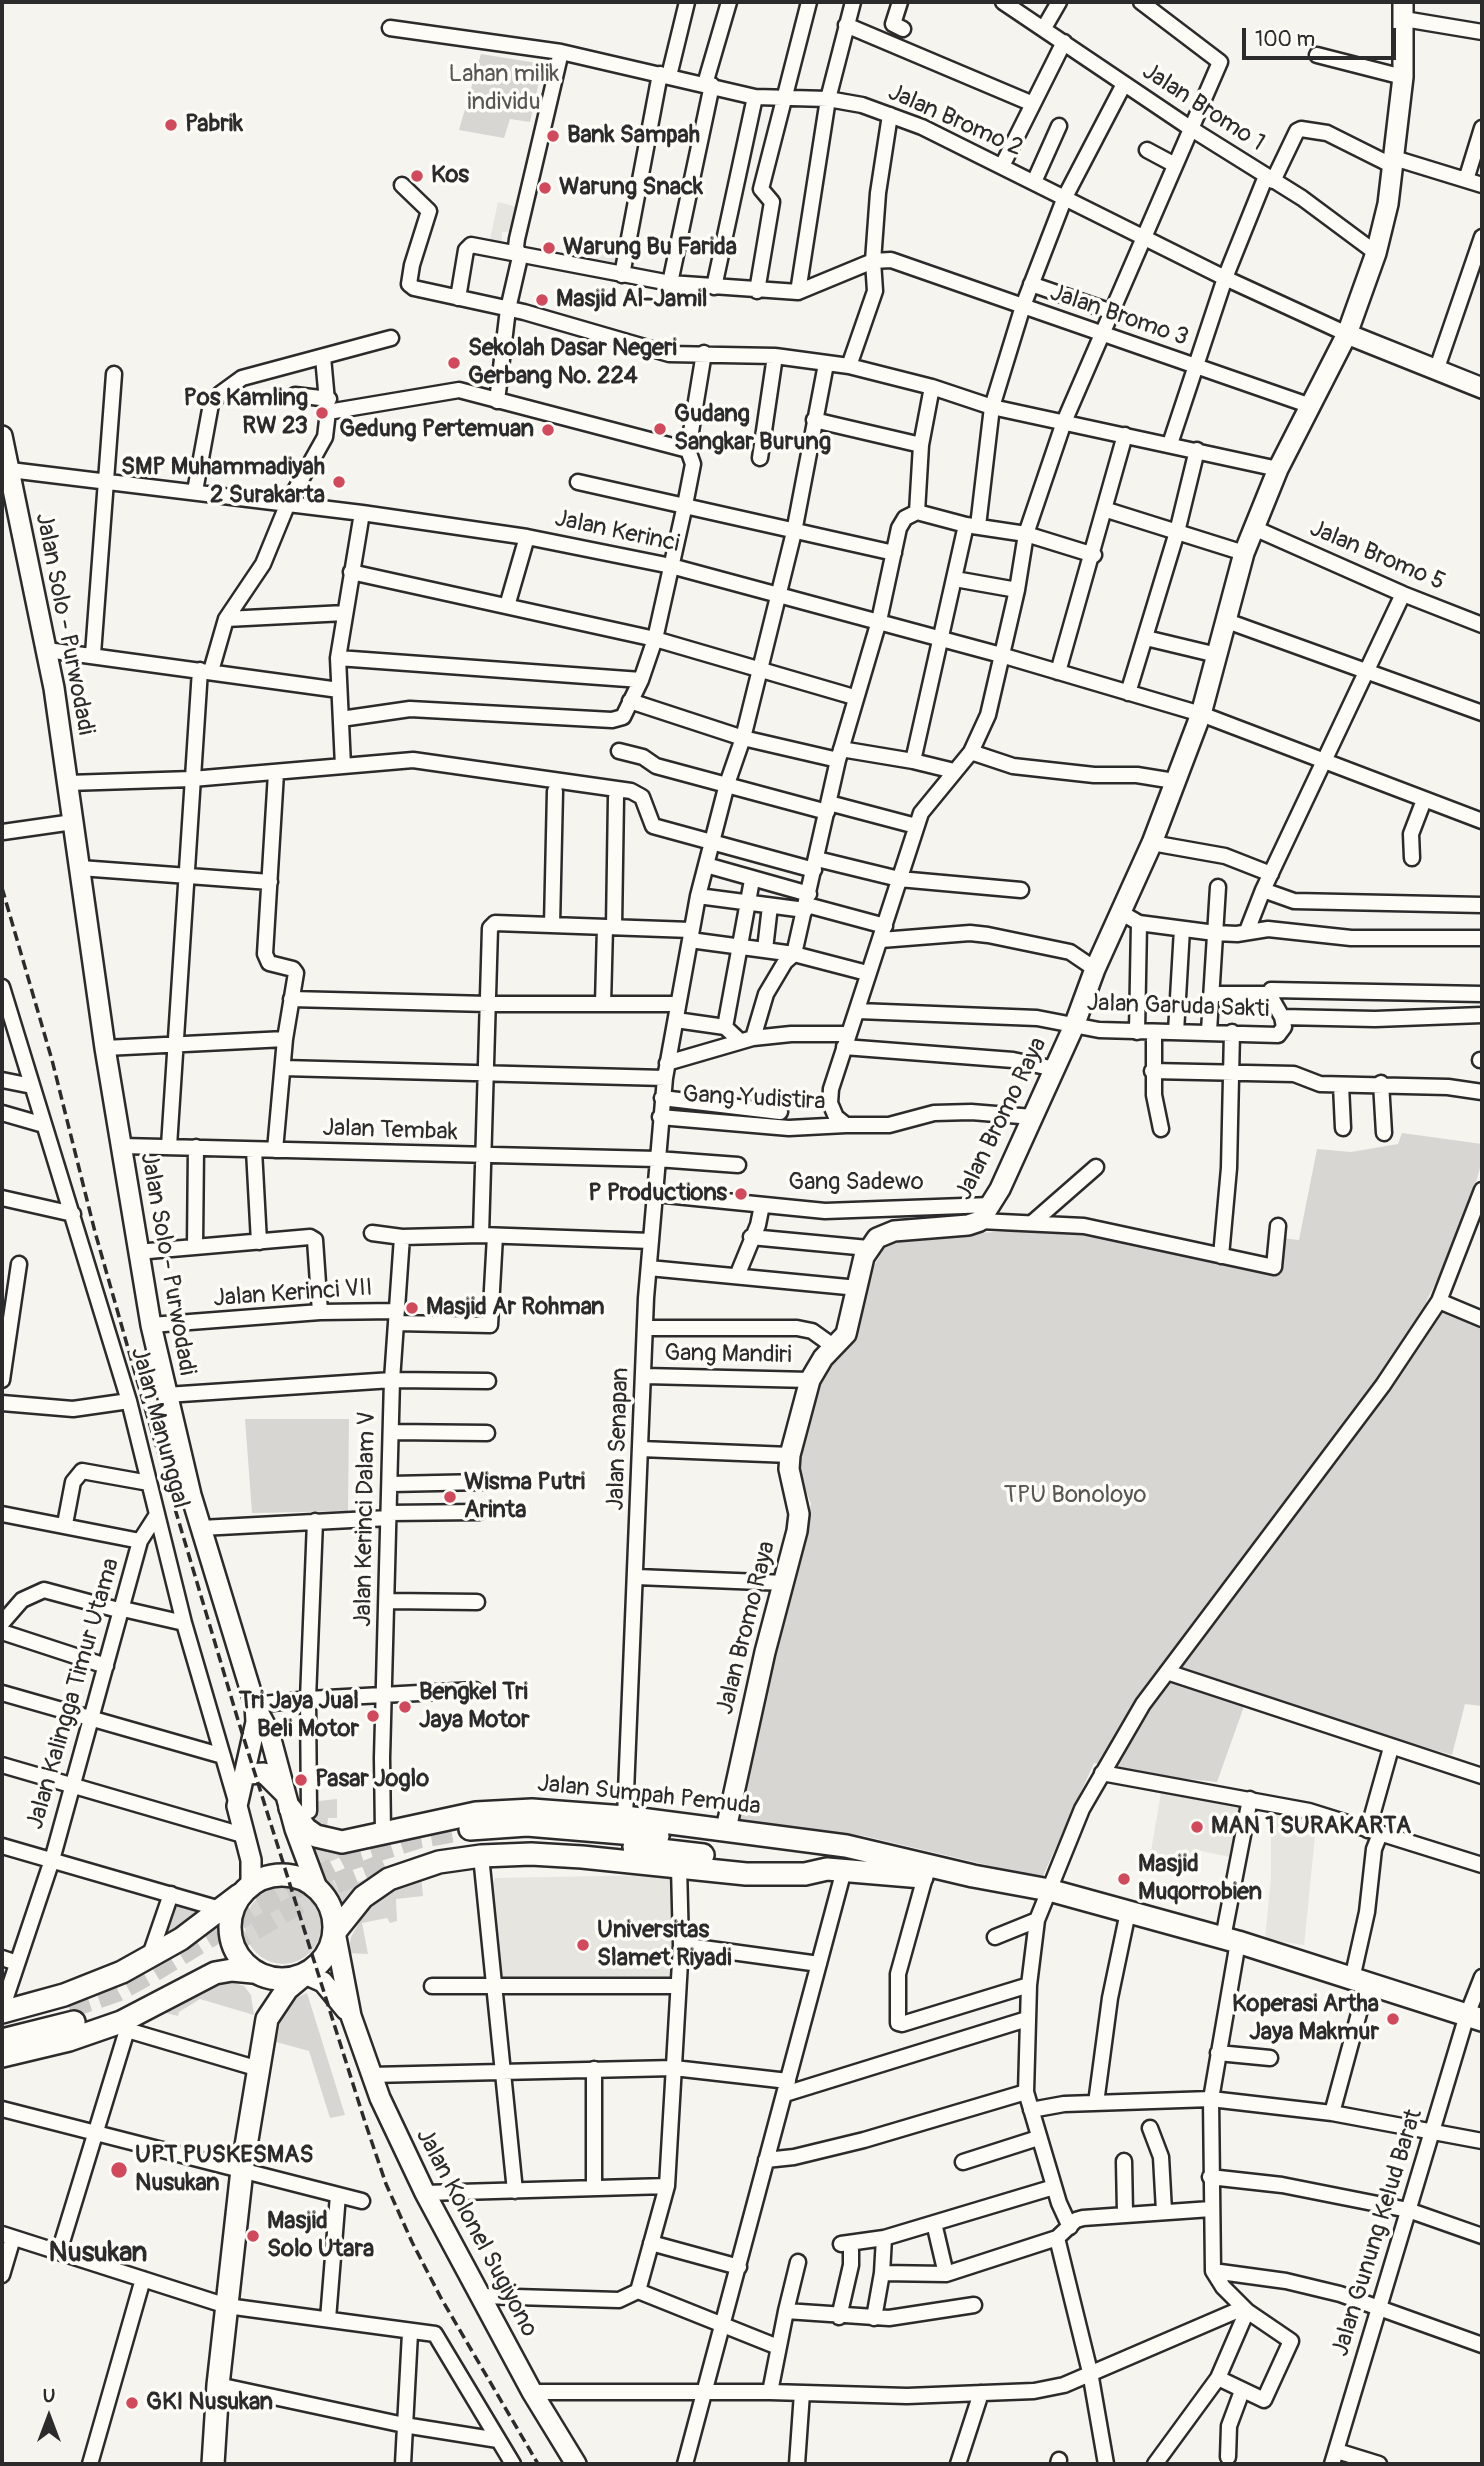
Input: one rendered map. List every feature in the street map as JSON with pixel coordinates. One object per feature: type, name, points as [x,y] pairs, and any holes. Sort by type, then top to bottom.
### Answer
[{"type":"highway","name":"Jalan Sumpah Pemuda","points":[[295,1804],[306,1829],[329,1840],[350,1842],[476,1813],[532,1810],[794,1837],[1049,1890],[1230,1940],[1475,2017]]},
{"type":"highway","points":[[474,1843],[540,1825],[774,1848],[863,1852]]},
{"type":"highway","points":[[474,1843],[524,1838],[594,1842],[835,1870]]},
{"type":"highway","name":"Jalan Sumpah Pemuda","points":[[335,1932],[363,1897],[388,1878],[439,1863],[474,1843],[531,1854],[786,1875],[835,1870],[925,1877],[973,1876]]},
{"type":"highway","points":[[2,2010],[97,1983],[149,1958],[181,1939],[247,1889],[280,1875],[300,1878],[317,1888],[330,1905],[335,1932],[327,1954],[286,1989],[267,2019],[243,2170],[218,2385],[213,2464]]},
{"type":"highway","points":[[247,1889],[232,1910],[229,1930],[234,1950],[253,1972],[267,2019]]},
{"type":"highway","points":[[2,2056],[124,2026],[215,1973],[232,1970],[285,1979],[305,1974]]},
{"type":"highway","points":[[2,2026],[71,2015],[2,2040]]},
{"type":"main road","name":"Jalan Bromo Raya","points":[[726,1829],[799,1514],[789,1469],[790,1455],[810,1380],[849,1328],[868,1248],[877,1238],[894,1231],[968,1225],[986,1213],[1074,1026],[1095,969],[1152,843],[1200,714],[1244,553],[1278,468],[1347,334],[1376,253],[1393,162],[1403,77],[1404,8]]},
{"type":"main road","points":[[1347,334],[1482,388]]},
{"type":"main road","name":"Jalan Solo - Purwodadi","points":[[2,436],[5,469],[47,650],[137,1252],[166,1395],[201,1528],[255,1705],[269,1732],[295,1804],[317,1888]]},
{"type":"main road","name":"Jalan Solo - Purwodadi","points":[[237,1806],[256,1722],[255,1705]]},
{"type":"main road","points":[[242,1782],[248,1774],[264,1773],[295,1804]]},
{"type":"main road","name":"Jalan Manunggal","points":[[237,1806],[252,1865],[247,1889]]},
{"type":"main road","name":"Jalan Kolonel Sugiyono","points":[[335,1932],[351,2016],[371,2075],[425,2193],[532,2392],[576,2464]]},
{"type":"main road","name":"Jalan Kolonel Sugiyono","points":[[305,1974],[323,1982],[351,2016]]},
{"type":"street","points":[[622,275],[665,75],[687,2]]},
{"type":"street","points":[[670,283],[708,84],[729,2]]},
{"type":"street","points":[[757,291],[772,202],[761,189],[809,2]]},
{"type":"street","points":[[798,292],[828,99],[853,2]]},
{"type":"street","points":[[900,2],[893,24],[903,29]]},
{"type":"street","points":[[1044,28],[1059,2]]},
{"type":"street","points":[[846,1125],[836,1117],[829,1096],[916,826],[921,813],[971,752],[988,715],[1017,590],[1026,534],[1064,422],[1220,62],[1141,2]]},
{"type":"street","points":[[1393,2],[1404,8],[1482,32]]},
{"type":"street","name":"Jalan Bromo 1","points":[[1006,3],[1190,128],[1270,178],[1376,253]]},
{"type":"street","points":[[846,25],[1033,104]]},
{"type":"street","name":"Jalan Bromo 2","points":[[390,27],[561,52],[755,97],[828,99],[890,115],[1002,166],[1226,278],[1347,334]]},
{"type":"street","points":[[1002,166],[1064,42]]},
{"type":"street","points":[[497,401],[508,309],[520,257],[517,239],[561,52]]},
{"type":"street","points":[[1317,55],[1403,77]]},
{"type":"street","name":"Jalan Bromo 3","points":[[1124,84],[1065,197],[1023,306],[1311,407]]},
{"type":"street","points":[[714,287],[755,97]]},
{"type":"street","points":[[849,366],[875,291],[873,261],[878,193],[890,115]]},
{"type":"street","points":[[1034,182],[1059,126]]},
{"type":"street","points":[[1466,180],[1482,128]]},
{"type":"street","points":[[1170,444],[1226,278],[1270,178],[1297,131],[1327,133],[1393,162],[1482,185]]},
{"type":"street","points":[[1147,150],[1175,165]]},
{"type":"street","points":[[402,185],[429,211],[412,265],[411,287],[508,309],[669,354],[775,356],[849,366],[932,387],[992,407],[1278,468]]},
{"type":"street","points":[[1437,368],[1482,237]]},
{"type":"street","points":[[458,298],[468,246],[518,253],[670,283],[757,291],[798,292],[873,261],[898,262],[1023,306],[992,407],[972,525],[940,638],[913,761]]},
{"type":"street","points":[[1031,284],[1112,312]]},
{"type":"street","points":[[195,491],[211,404],[215,399],[243,378],[391,338]]},
{"type":"street","points":[[341,719],[410,709],[618,719],[641,680],[655,639],[693,464],[688,450],[705,353]]},
{"type":"street","points":[[169,1146],[192,779],[206,671],[226,619],[263,564],[288,503],[325,437],[328,405],[323,356]]},
{"type":"street","points":[[760,458],[775,356]]},
{"type":"street","name":"Jalan Senapan","points":[[625,1818],[645,1328],[662,1098],[698,895],[727,784],[743,738],[794,532],[826,364]]},
{"type":"street","points":[[93,654],[114,374]]},
{"type":"street","points":[[918,512],[921,445],[932,387]]},
{"type":"street","points":[[295,395],[328,405],[446,390],[480,394],[497,401],[688,450]]},
{"type":"street","points":[[814,420],[921,445]]},
{"type":"street","points":[[1058,672],[1107,510],[1125,435]]},
{"type":"street","points":[[1128,693],[1177,532],[1197,450]]},
{"type":"street","name":"Jalan Kerinci","points":[[5,469],[362,513],[527,537],[671,565],[776,596],[940,638],[1200,714],[1482,821]]},
{"type":"street","points":[[578,482],[894,553]]},
{"type":"street","points":[[1107,510],[1244,553]]},
{"type":"street","points":[[747,1040],[766,994],[785,962],[794,954],[839,754],[905,518],[918,512],[1026,534],[1094,555]]},
{"type":"street","points":[[343,766],[338,658],[362,513]]},
{"type":"street","name":"Jalan Bromo 5","points":[[1254,528],[1403,594],[1482,625]]},
{"type":"street","points":[[506,606],[527,537]]},
{"type":"street","points":[[351,572],[655,639],[855,697]]},
{"type":"street","points":[[955,579],[1017,590]]},
{"type":"street","points":[[1247,932],[1263,890],[1369,671],[1403,594]]},
{"type":"street","points":[[226,619],[345,613]]},
{"type":"street","points":[[1227,621],[1482,713]]},
{"type":"street","points":[[1146,638],[1217,655]]},
{"type":"street","points":[[47,650],[93,654],[339,690]]},
{"type":"street","points":[[338,658],[641,680]]},
{"type":"street","points":[[630,701],[743,738],[839,754],[913,761],[954,771]]},
{"type":"street","points":[[619,751],[643,757],[656,766],[727,784],[916,826]]},
{"type":"street","points":[[971,752],[1013,766],[1094,775],[1137,775],[1174,782]]},
{"type":"street","points":[[68,783],[192,779],[414,760],[631,791],[642,797],[653,826],[816,864],[899,879],[1021,890]]},
{"type":"street","points":[[275,1150],[285,1039],[295,970],[270,963],[266,958],[276,773]]},
{"type":"street","points":[[552,925],[555,791]]},
{"type":"street","points":[[603,1004],[616,797]]},
{"type":"street","points":[[1412,858],[1411,834],[1424,800]]},
{"type":"street","points":[[3,832],[73,822]]},
{"type":"street","points":[[1152,843],[1225,856],[1271,874]]},
{"type":"street","points":[[706,865],[752,880],[883,933],[979,934],[1070,952],[1095,969]]},
{"type":"street","points":[[80,868],[271,881]]},
{"type":"street","points":[[725,1027],[752,880]]},
{"type":"street","points":[[1209,1031],[1218,887]]},
{"type":"street","points":[[1263,890],[1294,901],[1482,905]]},
{"type":"street","points":[[698,895],[770,906],[807,903]]},
{"type":"street","points":[[765,949],[770,906]]},
{"type":"street","points":[[1120,912],[1139,923],[1215,933],[1291,930],[1351,938],[1482,938]]},
{"type":"street","points":[[488,1236],[486,1074],[490,928],[495,923],[609,927],[691,935],[794,954],[867,973]]},
{"type":"street","points":[[1137,1031],[1139,923]]},
{"type":"street","points":[[1176,1032],[1182,929]]},
{"type":"street","name":"Jalan Manunggal","points":[[2,987],[8,1028],[32,1086],[129,1401],[184,1623],[237,1806]]},
{"type":"street","points":[[1211,994],[1270,995],[1275,990],[1482,994]]},
{"type":"street","name":"Jalan Garuda Sakti","points":[[858,1011],[1037,1018],[1074,1026],[1154,1032],[1281,1034],[1284,1027],[1282,1017],[1270,995]]},
{"type":"street","points":[[291,999],[603,1004],[677,1012],[725,1027],[747,1040]]},
{"type":"street","points":[[1282,1017],[1375,1019],[1482,1014]]},
{"type":"street","points":[[1154,1032],[1152,1071],[1161,1129]]},
{"type":"street","points":[[1220,1256],[1233,1075],[1232,1032]]},
{"type":"street","points":[[283,1068],[486,1074],[666,1071],[747,1040],[791,1034],[1013,1060],[1055,1069]]},
{"type":"street","points":[[105,1048],[285,1039]]},
{"type":"street","points":[[1152,1071],[1233,1075],[1294,1074],[1320,1084],[1381,1083],[1482,1092]]},
{"type":"street","points":[[2,1080],[32,1086]]},
{"type":"street","points":[[1381,1083],[1384,1133]]},
{"type":"street","points":[[1341,1085],[1343,1128]]},
{"type":"street","points":[[662,1098],[780,1112]]},
{"type":"street","name":"Gang Yudistira","points":[[660,1117],[789,1128],[889,1125],[934,1113],[971,1112],[1033,1117]]},
{"type":"street","points":[[2,1113],[44,1125]]},
{"type":"street","name":"Jalan Tembak","points":[[121,1146],[485,1157],[657,1159],[738,1165]]},
{"type":"street","points":[[195,1247],[196,1147]]},
{"type":"street","points":[[254,1150],[259,1242]]},
{"type":"street","points":[[1032,1223],[1097,1167]]},
{"type":"street","name":"Gang Sadewo","points":[[655,1194],[825,1210],[986,1213],[1032,1223],[1084,1226],[1274,1267],[1278,1226]]},
{"type":"street","points":[[1070,2227],[1038,2138],[1026,2092],[1028,1985],[1037,1920],[1082,1810],[1102,1773],[1167,1672],[1383,1385],[1439,1301],[1481,1197]]},
{"type":"street","points":[[2,1198],[73,1214]]},
{"type":"street","points":[[737,1276],[751,1237],[758,1226],[762,1205]]},
{"type":"street","points":[[372,1233],[402,1237],[488,1236],[651,1241]]},
{"type":"street","name":"Jalan Kerinci VII","points":[[151,1325],[320,1312],[490,1325],[488,1236]]},
{"type":"street","points":[[137,1252],[310,1237],[315,1240],[320,1312]]},
{"type":"street","name":"Jalan Kerinci Dalam V","points":[[383,1833],[392,1380],[402,1237]]},
{"type":"street","points":[[751,1237],[868,1248]]},
{"type":"street","points":[[2,1380],[19,1264]]},
{"type":"street","points":[[649,1268],[858,1288]]},
{"type":"street","points":[[1439,1301],[1482,1319]]},
{"type":"street","points":[[645,1328],[797,1328],[812,1331],[833,1346]]},
{"type":"street","name":"Gang Mandiri","points":[[645,1376],[810,1380]]},
{"type":"street","points":[[166,1395],[392,1380],[488,1381]]},
{"type":"street","points":[[2,1403],[73,1409],[129,1401]]},
{"type":"street","points":[[391,1432],[486,1433]]},
{"type":"street","points":[[641,1449],[790,1455]]},
{"type":"street","points":[[65,1524],[73,1482],[82,1471],[149,1483]]},
{"type":"street","points":[[391,1484],[484,1482]]},
{"type":"street","points":[[201,1528],[478,1512]]},
{"type":"street","points":[[2,1514],[65,1524],[140,1541]]},
{"type":"street","name":"Jalan Kalingga Timur Utama","points":[[2,2010],[51,1860],[140,1541],[156,1516]]},
{"type":"street","points":[[295,1804],[308,1699],[315,1521]]},
{"type":"street","points":[[636,1577],[785,1583]]},
{"type":"street","points":[[2,1623],[17,1605],[34,1593],[50,1590],[122,1610],[184,1623]]},
{"type":"street","points":[[2,1598],[17,1605]]},
{"type":"street","points":[[388,1601],[478,1602]]},
{"type":"street","points":[[2,1632],[106,1666]]},
{"type":"street","points":[[1167,1672],[1482,1776]]},
{"type":"street","points":[[255,1705],[308,1699],[475,1690]]},
{"type":"street","points":[[2,1693],[223,1756]]},
{"type":"street","points":[[1332,2113],[1359,1981],[1374,1832],[1391,1748]]},
{"type":"street","points":[[2,1765],[246,1836]]},
{"type":"street","points":[[1102,1773],[1309,1811],[1482,1865]]},
{"type":"street","points":[[1219,2378],[1260,2400],[1267,2398],[1291,2341],[1245,2309],[1216,2279],[1213,2271],[1211,2099],[1250,1799]]},
{"type":"street","points":[[474,1843],[494,1987],[515,2191]]},
{"type":"street","points":[[2,1846],[220,1909]]},
{"type":"street","points":[[638,2291],[667,2186],[681,1945],[679,1867]]},
{"type":"street","points":[[685,2464],[819,1964],[835,1870]]},
{"type":"street","points":[[925,1877],[898,1975],[898,2022],[902,2024],[1028,1985]]},
{"type":"street","points":[[149,1958],[171,1894]]},
{"type":"street","points":[[1096,2103],[1110,1998],[1128,1912]]},
{"type":"street","points":[[995,1937],[1037,1920]]},
{"type":"street","points":[[681,1945],[819,1964]]},
{"type":"street","points":[[2,1958],[17,1962]]},
{"type":"street","name":"Jalan Gunung Kelud Barat","points":[[1334,2457],[1432,2131],[1475,2017],[1482,1977]]},
{"type":"street","points":[[432,1986],[678,1986]]},
{"type":"street","points":[[371,2075],[674,2068],[786,2088],[1027,2019]]},
{"type":"street","points":[[59,2252],[96,2133],[124,2026],[258,2069]]},
{"type":"street","points":[[1218,2053],[1270,2058]]},
{"type":"street","points":[[594,2069],[594,2188]]},
{"type":"street","points":[[766,2160],[794,2157],[864,2140],[1026,2092]]},
{"type":"street","points":[[1031,2110],[1096,2103],[1211,2099],[1332,2113],[1482,2141]]},
{"type":"street","points":[[2,2109],[362,2201]]},
{"type":"street","points":[[1150,2128],[1161,2157],[1164,2211]]},
{"type":"street","points":[[963,2162],[1038,2138]]},
{"type":"street","points":[[1124,2161],[1125,2213]]},
{"type":"street","points":[[1210,2177],[1282,2185],[1408,2210],[1482,2236]]},
{"type":"street","points":[[425,2193],[667,2186]]},
{"type":"street","points":[[839,2317],[851,2265],[846,2244],[884,2238],[1054,2187]]},
{"type":"street","points":[[328,2319],[338,2194]]},
{"type":"street","points":[[883,2273],[946,2274],[1056,2238],[1083,2218],[1211,2209]]},
{"type":"street","points":[[934,2223],[946,2274]]},
{"type":"street","points":[[2,2275],[7,2236],[227,2306],[410,2333],[435,2334],[513,2464]]},
{"type":"street","points":[[874,2318],[883,2273],[884,2238]]},
{"type":"street","points":[[1056,2238],[1090,2372],[1106,2464]]},
{"type":"street","points":[[651,2243],[739,2267]]},
{"type":"street","points":[[770,2392],[798,2262]]},
{"type":"street","points":[[1213,2271],[1340,2294],[1482,2346]]},
{"type":"street","points":[[90,2464],[143,2279]]},
{"type":"street","points":[[481,2296],[620,2300],[638,2291],[724,2323],[778,2347]]},
{"type":"street","points":[[786,2311],[874,2318],[974,2305]]},
{"type":"street","points":[[532,2392],[770,2392],[907,2396],[1034,2391],[1064,2385],[1245,2309]]},
{"type":"street","points":[[1155,2464],[1219,2378],[1245,2309]]},
{"type":"street","points":[[403,2464],[410,2333]]},
{"type":"street","points":[[218,2385],[404,2425],[498,2440]]},
{"type":"street","points":[[1228,2457],[1229,2426],[1242,2391]]},
{"type":"street","points":[[797,2464],[802,2393]]},
{"type":"street","points":[[958,2464],[981,2393]]},
{"type":"street","points":[[1334,2457],[1379,2464]]},
{"type":"shaded area","points":[[498,202],[517,207],[511,232],[502,232],[502,247],[489,244]]},
{"type":"shaded area","points":[[598,239],[624,245],[619,272],[594,266]]},
{"type":"shaded area","name":"MAN 1 SURAKARTA","points":[[1162,1787],[1243,1804],[1234,1858],[1193,1849],[1192,1872],[1149,1863]]},
{"type":"shaded area","points":[[1271,1806],[1317,1816],[1304,1945],[1265,1939],[1271,1877]]},
{"type":"shaded area","name":"Universitas Slamet Riyadi","points":[[662,1875],[672,1880],[672,1981],[497,1984],[490,1888],[495,1878]]},
{"type":"green space","name":"Lahan milik individu","points":[[481,54],[543,64],[530,122],[510,119],[504,138],[459,130]]},
{"type":"green space","name":"TPU Bonoloyo","points":[[1402,1133],[1482,1144],[1482,1160],[1465,1224],[1426,1302],[1482,1324],[1482,1706],[1465,1704],[1452,1755],[1248,1695],[1217,1782],[1151,1775],[1094,1763],[1042,1878],[864,1836],[733,1820],[811,1504],[800,1475],[800,1451],[822,1367],[856,1329],[875,1264],[887,1244],[910,1238],[1051,1228],[1109,1234],[1275,1273],[1282,1238],[1299,1240],[1317,1149],[1351,1152],[1398,1144]]},
{"type":"green space","points":[[245,1419],[349,1419],[348,1511],[252,1513]]},
{"type":"green space","points":[[337,1799],[337,1818],[328,1818],[327,1828],[310,1816],[301,1803]]},
{"type":"green space","points":[[311,1842],[363,1847],[325,1864],[338,1890],[396,1867],[340,1910],[324,1881],[310,1847]]},
{"type":"green space","points":[[421,1876],[423,1896],[396,1899],[397,1921],[390,1923],[387,1918],[362,1923],[368,1954],[348,1953],[351,1937],[367,1908],[388,1890]]},
{"type":"green space","points":[[283,1888],[298,1891],[310,1899],[318,1911],[321,1926],[318,1941],[310,1953],[298,1961],[283,1964],[268,1961],[256,1953],[248,1941],[245,1926],[248,1911],[256,1899],[268,1891]]},
{"type":"green space","points":[[181,1904],[200,1911],[159,1941],[173,1905]]},
{"type":"green space","points":[[226,1980],[244,1986],[251,1995],[254,2015],[200,1999],[179,2012],[178,2016],[162,2012],[202,1988]]},
{"type":"green space","points":[[307,1993],[345,2115],[330,2118],[309,2051],[276,2042],[283,2010],[296,1998]]},
{"type":"tunnel","points":[[69,2008],[118,1991],[252,1911],[349,1860],[419,1838],[470,1829]]},
{"type":"tunnel","points":[[228,1945],[329,1886],[388,1862]]},
{"type":"railway","points":[[2,888],[52,1060],[95,1232],[147,1415],[238,1720],[386,2184],[441,2298],[538,2464]]},
{"type":"place","name":"Pabrik","points":[[171,125]]},
{"type":"place","name":"Bank Sampah","points":[[553,136]]},
{"type":"place","name":"Kos","points":[[417,176]]},
{"type":"place","name":"Warung Snack","points":[[545,188]]},
{"type":"place","name":"Warung Bu Farida","points":[[549,248]]},
{"type":"place","name":"Masjid Al-Jamil","points":[[542,300]]},
{"type":"place","name":"Sekolah Dasar Negeri Gerbang No. 224","points":[[454,363]]},
{"type":"place","name":"Pos Kamling RW 23","points":[[322,413]]},
{"type":"place","name":"Gudang Sangkar Burung","points":[[660,429]]},
{"type":"place","name":"Gedung Pertemuan","points":[[548,430]]},
{"type":"place","name":"SMP Muhammadiyah 2 Surakarta","points":[[339,482]]},
{"type":"place","name":"P Productions","points":[[741,1194]]},
{"type":"place","name":"Masjid Ar Rohman","points":[[412,1308]]},
{"type":"place","name":"Wisma Putri Arinta","points":[[450,1497]]},
{"type":"place","name":"Bengkel Tri Jaya Motor","points":[[405,1707]]},
{"type":"place","name":"Tri Jaya Jual Beli Motor","points":[[373,1716]]},
{"type":"place","name":"Pasar Joglo","points":[[301,1780]]},
{"type":"place","name":"MAN 1 SURAKARTA","points":[[1197,1827]]},
{"type":"place","name":"Masjid Muqorrobien","points":[[1124,1879]]},
{"type":"place","name":"Universitas Slamet Riyadi","points":[[583,1945]]},
{"type":"place","name":"Koperasi Artha Jaya Makmur","points":[[1393,2019]]},
{"type":"place","name":"UPT PUSKESMAS Nusukan","points":[[119,2170]]},
{"type":"place","name":"Masjid Solo Utara","points":[[253,2236]]},
{"type":"place","name":"GKI Nusukan","points":[[132,2403]]},
{"type":"district","name":"Nusukan","points":[[98,2254]]}]
